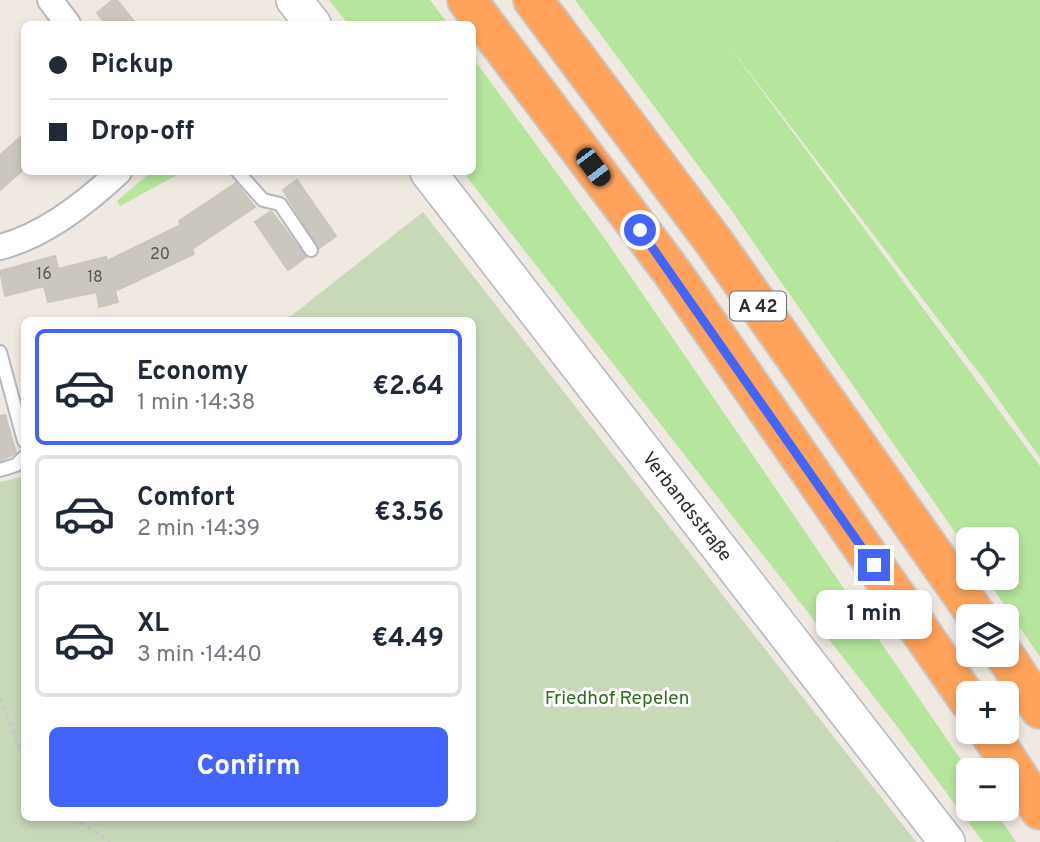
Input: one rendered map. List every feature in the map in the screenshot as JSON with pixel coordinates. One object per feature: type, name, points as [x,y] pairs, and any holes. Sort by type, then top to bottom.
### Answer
[{"type":"highway","name":"A 42","points":[[467,0],[671,272],[956,683]]},
{"type":"highway","name":"A 42","points":[[533,0],[713,242],[969,604]]},
{"type":"highway","points":[[1013,667],[1040,709]]},
{"type":"highway","points":[[997,744],[1040,810]]},
{"type":"main road","points":[[294,0],[311,21]]},
{"type":"main road","name":"Verbandsstraße","points":[[430,175],[947,842]]},
{"type":"street","points":[[50,0],[66,21]]},
{"type":"street","points":[[0,247],[16,243],[71,211],[115,175]]},
{"type":"lane","points":[[241,175],[262,200],[280,204],[311,250]]},
{"type":"lane","points":[[0,352],[21,430]]},
{"type":"lane","points":[[0,470],[16,466],[21,460]]},
{"type":"path","points":[[0,697],[21,752]]},
{"type":"path","points":[[79,821],[110,842]]},
{"type":"green space","points":[[329,0],[430,0],[446,21],[346,21]]},
{"type":"green space","points":[[575,0],[1040,0],[1040,458],[983,378],[723,38],[1040,466],[1040,657],[1019,626],[1019,604],[1004,604],[994,590],[1019,590],[1019,527],[956,527],[956,534],[729,207]]},
{"type":"green space","points":[[476,62],[605,239],[960,758],[956,758],[956,806],[896,725],[465,175],[476,175]]},
{"type":"green space","points":[[147,175],[175,175],[120,206],[117,201]]},
{"type":"green space","name":"Friedhof Repelen","points":[[423,212],[916,842],[0,842],[0,482],[21,477],[21,821],[476,821],[476,317],[287,317]]},
{"type":"green space","points":[[967,821],[1002,821],[1016,842],[983,842]]},
{"type":"building","points":[[113,0],[117,0],[134,21],[104,21],[97,13]]},
{"type":"building","points":[[21,137],[21,172],[0,190],[0,155]]},
{"type":"building","points":[[297,180],[336,236],[319,248],[283,190]]},
{"type":"building","points":[[236,183],[255,207],[192,249],[194,254],[115,291],[118,302],[99,307],[97,292],[48,302],[44,286],[5,296],[0,271],[55,256],[58,269],[106,257],[107,261],[181,225],[179,221]]},
{"type":"building","points":[[271,211],[306,257],[288,270],[255,222]]},
{"type":"building","points":[[5,415],[16,453],[0,461],[0,416]]},
{"type":"route","points":[[640,230],[874,565]]}]
